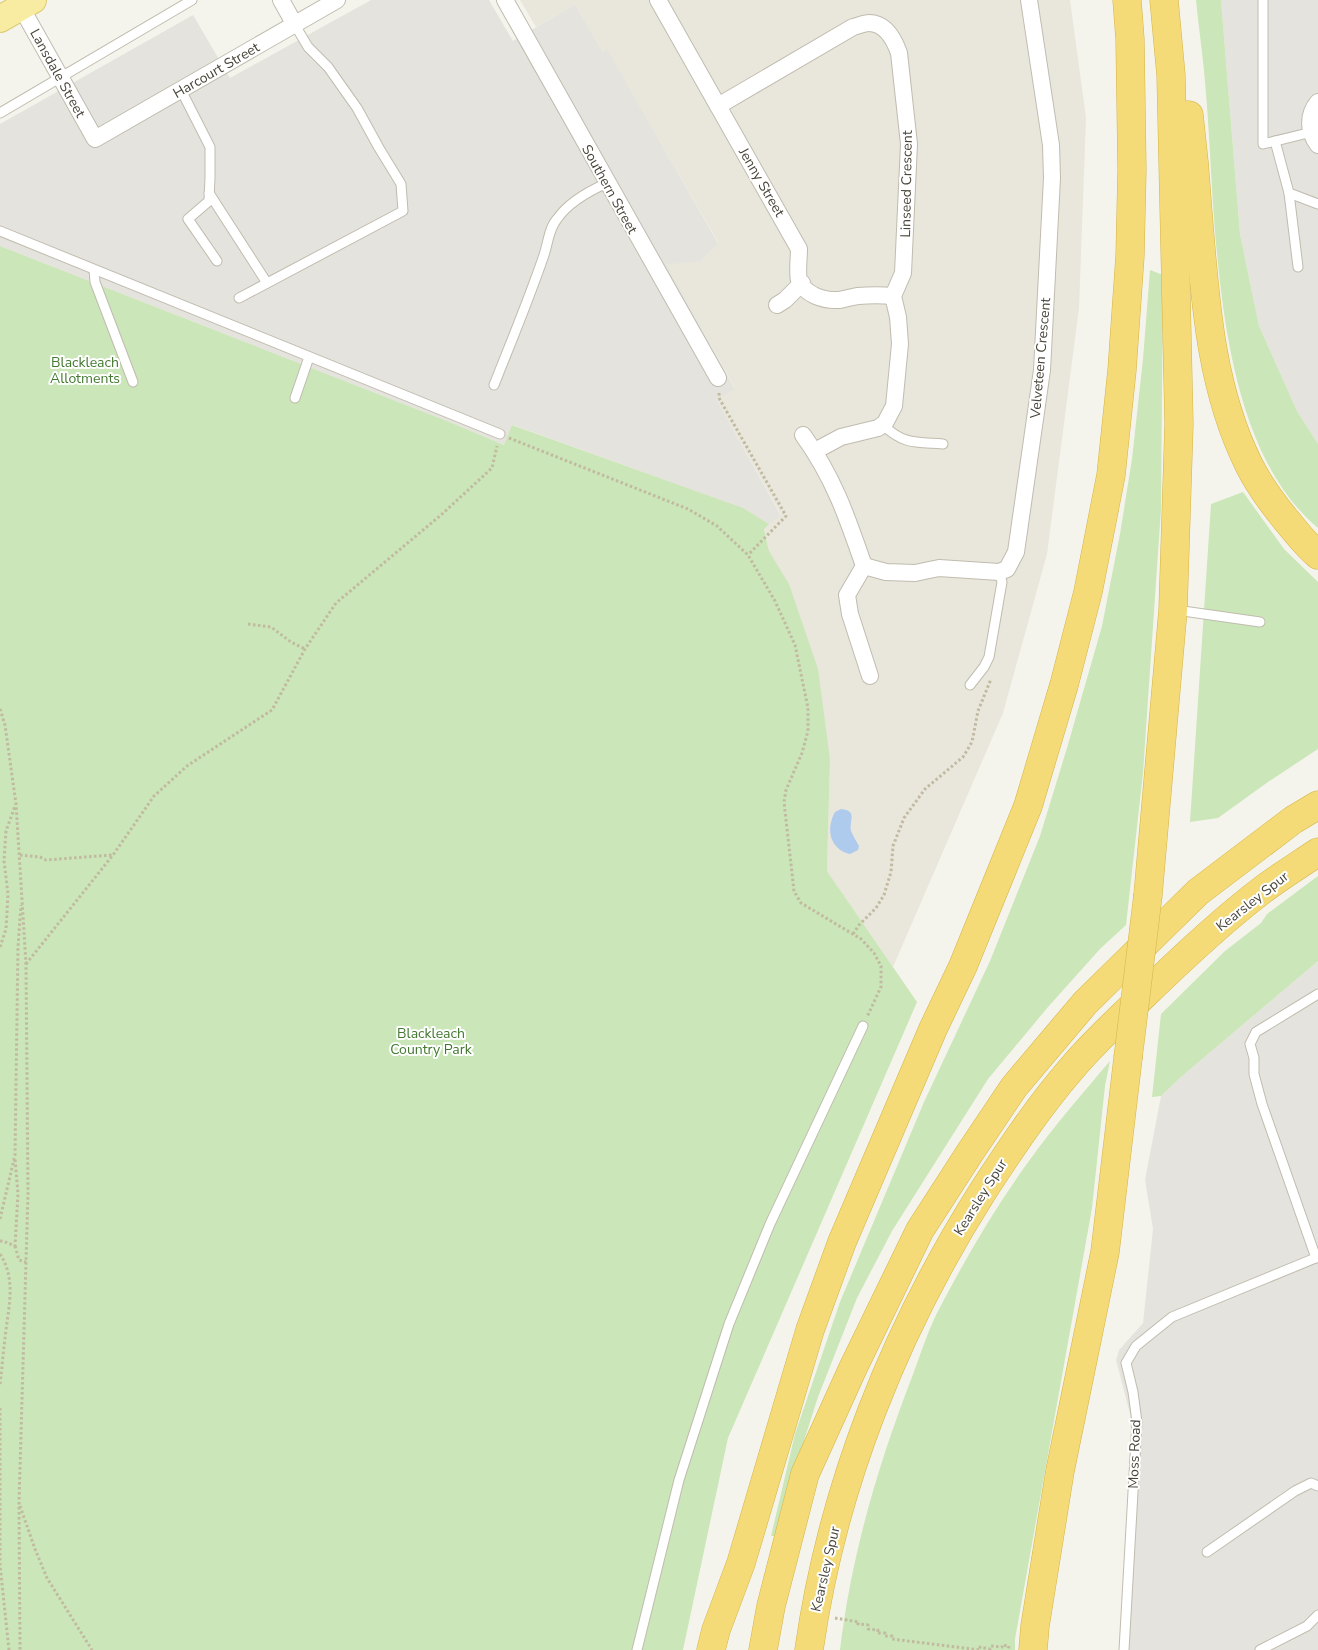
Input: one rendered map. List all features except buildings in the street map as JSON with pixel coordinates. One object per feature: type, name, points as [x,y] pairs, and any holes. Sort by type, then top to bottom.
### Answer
[{"type":"highway","points":[[711,1650],[716,1630],[741,1563],[810,1330],[842,1242],[929,1038],[963,966],[1028,806],[1064,685],[1088,592],[1111,475],[1122,370],[1130,256],[1132,142],[1130,39],[1126,0]]},
{"type":"highway","points":[[1033,1650],[1035,1626],[1060,1471],[1105,1252],[1148,895],[1173,610],[1179,414],[1171,75],[1164,0]]},
{"type":"highway","points":[[1172,0],[1185,79],[1196,176],[1204,287],[1216,371],[1230,420],[1249,466],[1275,507],[1318,555]]},
{"type":"highway","points":[[763,1650],[771,1606],[805,1474],[853,1368],[920,1230],[969,1154],[1014,1087],[1085,1003],[1198,892],[1293,820],[1318,805]]},
{"type":"highway","name":"Kearsley Spur","points":[[809,1650],[829,1547],[853,1463],[893,1359],[930,1282],[965,1219],[1043,1104],[1073,1067],[1107,1030],[1185,955],[1231,916],[1261,891],[1318,852]]},
{"type":"highway","points":[[779,1650],[788,1605],[839,1402]]},
{"type":"highway","points":[[727,1650],[741,1563]]},
{"type":"street","points":[[281,0],[295,25]]},
{"type":"street","name":"Harcourt Street","points":[[94,139],[337,0]]},
{"type":"street","name":"Jenny Street","points":[[658,0],[799,249],[800,263],[798,271],[799,280],[802,283]]},
{"type":"street","name":"Velveteen Crescent","points":[[999,572],[1007,569],[1016,552],[1042,370],[1052,178],[1051,145],[1029,0]]},
{"type":"street","name":"Southern Street","points":[[508,1],[606,183],[718,378]]},
{"type":"street","name":"Lansdale Street","points":[[18,8],[61,77],[94,139]]},
{"type":"street","name":"Linseed Crescent","points":[[718,106],[853,27],[869,23],[883,26],[894,39],[899,53],[910,144],[903,273],[893,296]]},
{"type":"street","points":[[1315,139],[1309,120],[1312,108],[1318,102]]},
{"type":"street","points":[[777,305],[785,300],[802,283],[810,293],[825,299],[840,300],[857,296],[893,296],[898,317],[900,344],[894,406],[883,424],[869,431],[841,436],[815,451]]},
{"type":"street","points":[[803,435],[822,462],[844,506],[864,566],[847,595],[850,614],[870,676]]},
{"type":"street","points":[[864,566],[886,572],[915,573],[939,568],[999,572]]},
{"type":"lane","points":[[0,113],[192,0]]},
{"type":"lane","points":[[1264,0],[1263,144],[1275,141],[1315,139]]},
{"type":"lane","points":[[239,298],[403,210],[402,184],[357,108],[328,67],[308,47],[295,25]]},
{"type":"lane","points":[[181,90],[210,147],[208,201],[188,218],[217,261]]},
{"type":"lane","points":[[1275,141],[1289,193],[1298,267]]},
{"type":"lane","points":[[494,385],[555,221],[570,206],[606,183]]},
{"type":"lane","points":[[209,193],[267,284]]},
{"type":"lane","points":[[1289,193],[1318,204]]},
{"type":"lane","points":[[0,231],[500,434]]},
{"type":"lane","points":[[94,270],[95,282],[133,382]]},
{"type":"lane","points":[[295,398],[309,357]]},
{"type":"lane","points":[[883,424],[900,438],[943,444]]},
{"type":"lane","points":[[970,685],[989,657],[1002,582],[999,572]]},
{"type":"lane","points":[[1173,610],[1260,622]]},
{"type":"lane","points":[[1317,1257],[1262,1104],[1254,1074],[1254,1058],[1250,1044],[1256,1032],[1318,994]]},
{"type":"lane","points":[[638,1650],[679,1480],[729,1324],[770,1224],[863,1026]]},
{"type":"lane","name":"Moss Road","points":[[1124,1650],[1137,1422],[1133,1392],[1126,1363],[1136,1346],[1172,1317],[1317,1257]]},
{"type":"lane","points":[[1207,1552],[1295,1492],[1311,1483],[1318,1486]]},
{"type":"lane","points":[[1260,1650],[1307,1626],[1318,1615]]},
{"type":"path","points":[[718,378],[720,398],[786,516],[748,555]]},
{"type":"path","points":[[26,964],[113,855],[154,796],[187,766],[272,710],[305,649],[336,603],[441,515],[492,468],[500,434],[688,509],[718,526],[748,555],[775,601],[795,645],[808,708],[808,731],[802,753],[786,790],[784,802],[794,891],[800,903],[861,939],[874,953],[881,966],[881,986],[863,1026]]},
{"type":"path","points":[[248,624],[271,627],[291,642],[305,649]]},
{"type":"path","points":[[853,934],[876,908],[884,895],[891,872],[893,846],[904,818],[925,789],[963,757],[972,742],[978,712],[993,676]]},
{"type":"path","points":[[0,710],[5,725],[16,804],[26,964],[28,1166],[19,1503],[20,1650]]},
{"type":"path","points":[[0,948],[6,930],[8,894],[4,861],[6,831],[16,804]]},
{"type":"path","points":[[20,855],[40,857],[46,860],[113,855]]},
{"type":"path","points":[[22,892],[18,947],[15,1156],[18,1194],[15,1246],[19,1260],[26,1262]]},
{"type":"path","points":[[0,1219],[15,1156]]},
{"type":"path","points":[[0,1242],[3,1241],[15,1246]]},
{"type":"path","points":[[0,1254],[6,1265],[10,1282],[9,1314],[0,1384]]},
{"type":"path","points":[[0,1408],[0,1565],[9,1650]]},
{"type":"path","points":[[19,1503],[47,1578],[92,1650]]},
{"type":"path","points":[[815,1615],[859,1622],[858,1624],[868,1626],[868,1629],[878,1630],[877,1633],[885,1633],[885,1636],[892,1636],[892,1639],[980,1650],[980,1647],[990,1649],[991,1646],[1002,1647],[1002,1645],[1009,1646],[1008,1650]]},
{"type":"shaded area","points":[[371,0],[489,0],[513,41],[575,4],[603,52],[607,49],[718,243],[700,262],[666,264],[735,389],[717,400],[781,516],[769,524],[742,508],[513,425],[504,445],[0,246],[0,124],[193,15],[230,78]]},
{"type":"shaded area","points":[[520,0],[1070,0],[1086,118],[1079,308],[1047,554],[1003,713],[893,967],[827,871],[830,760],[789,584],[769,551],[764,528],[781,515],[717,400],[735,388],[665,263],[700,262],[718,242],[607,50],[603,52],[575,4],[536,27]]},
{"type":"shaded area","points":[[1221,0],[1318,0],[1318,444],[1297,411],[1259,326],[1240,234]]},
{"type":"shaded area","points":[[1318,961],[1318,1650],[1120,1650],[1131,1434],[1130,1414],[1116,1360],[1119,1350],[1143,1323],[1153,1229],[1145,1180],[1161,1096]]},
{"type":"green space","points":[[1196,0],[1221,0],[1240,234],[1259,326],[1297,411],[1318,444],[1318,528],[1283,489],[1257,441],[1238,385],[1226,326],[1218,264],[1205,82]]},
{"type":"green space","name":"Blackleach Country Park","points":[[0,246],[504,445],[512,425],[743,508],[769,524],[764,529],[769,551],[789,584],[818,669],[830,760],[827,871],[917,1002],[728,1438],[683,1650],[0,1650]]},
{"type":"green space","points":[[1150,270],[1163,275],[1161,509],[1143,773],[1126,925],[1100,949],[1048,1007],[988,1079],[892,1231],[857,1298],[818,1397],[775,1536],[771,1536],[795,1434],[840,1302],[924,1102],[990,961],[1040,836],[1067,748],[1102,626],[1120,534],[1132,459]]},
{"type":"green space","points":[[1243,492],[1284,549],[1318,582],[1318,749],[1218,818],[1190,822],[1211,504]]},
{"type":"green space","points":[[1318,876],[1318,961],[1161,1096],[1152,1097],[1161,1014],[1225,951],[1261,923],[1267,914]]},
{"type":"green space","points":[[1110,1061],[1105,1086],[1092,1208],[1015,1639],[1015,1650],[840,1650],[851,1580],[867,1511],[888,1444],[933,1321],[969,1255],[1016,1179],[1058,1123]]},
{"type":"water","points":[[841,809],[851,814],[851,831],[859,846],[858,850],[850,854],[838,848],[831,837],[832,818],[835,812]]},
{"type":"park label","name":"Blackleach Allotments","points":[[85,370]]}]
